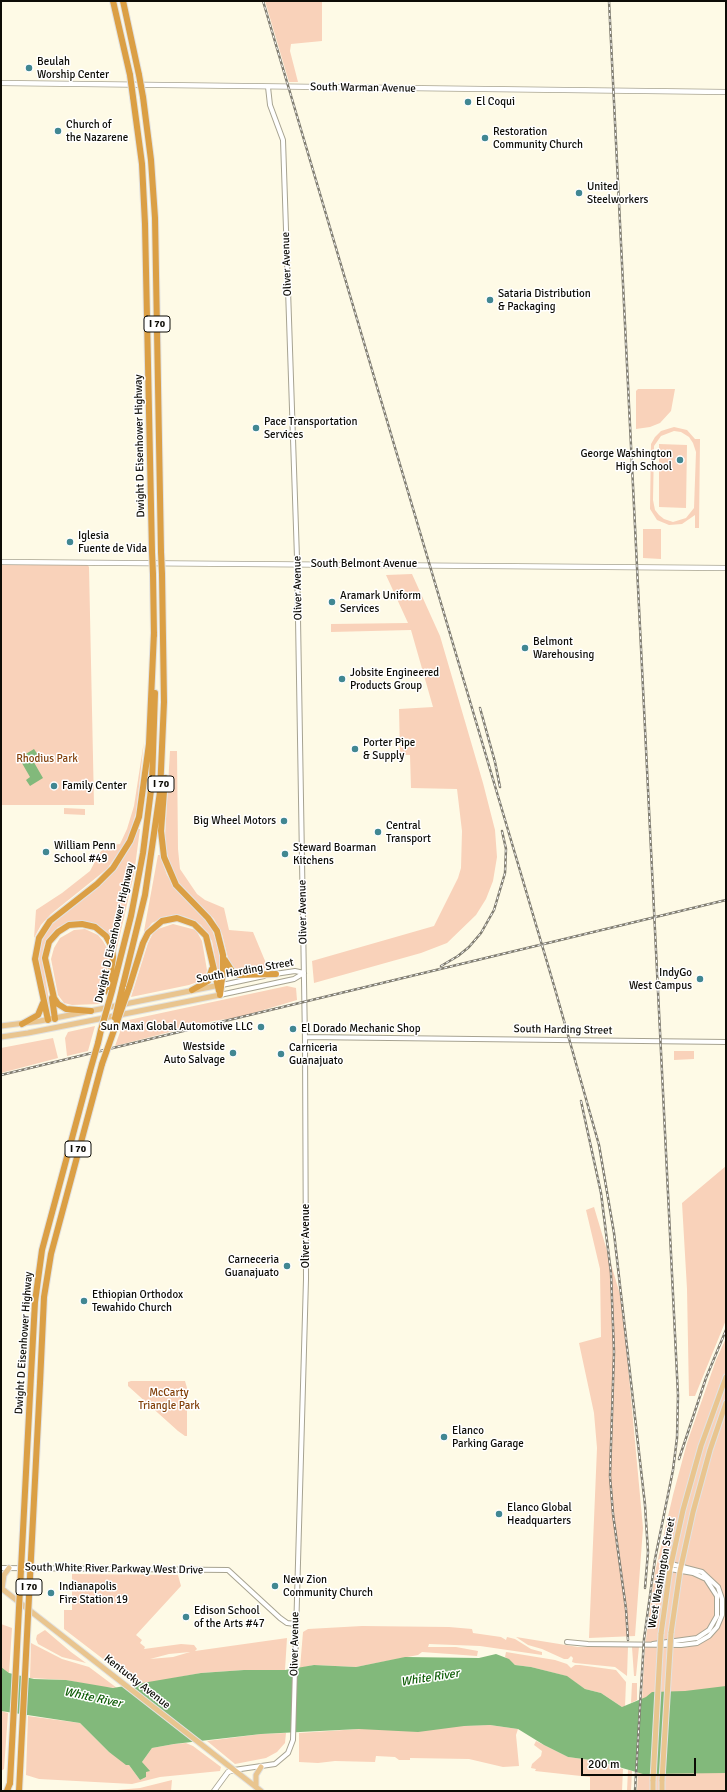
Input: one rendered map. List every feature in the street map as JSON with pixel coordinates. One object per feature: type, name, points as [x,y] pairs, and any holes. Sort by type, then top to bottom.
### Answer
[{"type":"highway","name":"Dwight D Eisenhower Highway","points":[[8,1791],[10,1783],[35,1302],[42,1250],[102,1030],[110,992],[134,902],[149,811],[155,728],[145,214],[142,164],[130,75],[113,1]]},
{"type":"highway","name":"Dwight D Eisenhower Highway","points":[[19,1791],[44,1297],[57,1228],[140,919],[152,857],[160,792],[164,727],[162,552],[154,218],[151,160],[143,97],[123,1]]},
{"type":"highway","points":[[48,1020],[36,959],[36,948],[41,933],[50,921],[97,884],[113,868],[128,846],[137,825],[148,749],[154,632]]},
{"type":"highway","points":[[164,727],[166,768],[161,838],[164,857],[169,873],[178,888],[212,922],[219,936],[223,955],[230,969],[236,974],[242,975],[276,974]]},
{"type":"highway","points":[[101,1067],[129,988],[144,939],[153,927],[165,920],[182,919],[191,922],[200,929],[208,942],[220,985]]},
{"type":"highway","points":[[54,1018],[52,993],[45,961],[48,945],[52,937],[69,925],[80,924],[91,926],[106,936],[112,947],[113,961],[110,992]]},
{"type":"highway","points":[[220,995],[223,955]]},
{"type":"highway","points":[[192,990],[209,980],[213,963]]},
{"type":"highway","points":[[52,993],[57,1003],[64,1008],[91,1011]]},
{"type":"highway","points":[[22,1024],[39,1014],[43,999]]},
{"type":"highway","points":[[22,1741],[22,1791]]},
{"type":"main road","name":"South Warman Avenue","points":[[1,82],[268,87],[726,92]]},
{"type":"main road","name":"South Belmont Avenue","points":[[1,562],[726,568]]},
{"type":"main road","name":"South Harding Street","points":[[1,1026],[48,1020],[220,985]]},
{"type":"main road","name":"South Harding Street","points":[[1,1037],[56,1028],[220,995]]},
{"type":"main road","points":[[54,1018],[56,1028]]},
{"type":"main road","points":[[48,1020],[56,1028]]},
{"type":"main road","name":"West Washington Street","points":[[653,1791],[661,1634],[671,1566],[693,1472],[726,1377]]},
{"type":"main road","name":"West Washington Street","points":[[662,1791],[671,1633],[681,1568],[702,1476],[726,1403]]},
{"type":"main road","points":[[2,1588],[4,1575],[9,1568]]},
{"type":"main road","name":"Kentucky Avenue","points":[[2,1588],[88,1657],[261,1791]]},
{"type":"main road","points":[[256,1787],[256,1777],[261,1767]]},
{"type":"main road","points":[[214,1791],[228,1772],[234,1770]]},
{"type":"street","name":"Oliver Avenue","points":[[261,1767],[272,1766],[281,1760],[290,1749],[293,1740],[295,1624],[306,1279],[305,1037],[297,564],[283,140],[270,105],[268,87]]},
{"type":"street","name":"South Harding Street","points":[[220,985],[295,971],[304,973]]},
{"type":"street","name":"South Harding Street","points":[[220,995],[294,979],[304,973]]},
{"type":"street","name":"South Harding Street","points":[[305,1037],[726,1042]]},
{"type":"street","points":[[566,1642],[653,1644],[697,1638],[709,1630],[717,1616],[717,1596],[711,1584],[699,1575],[671,1566]]},
{"type":"street","name":"South White River Parkway West Drive","points":[[1,1568],[228,1570],[282,1620],[295,1624]]},
{"type":"street","points":[[234,1770],[261,1767]]},
{"type":"green space","points":[[265,1],[322,1],[322,41],[291,44],[290,51],[298,82],[289,82]]},
{"type":"green space","points":[[638,389],[675,389],[671,411],[660,423],[650,427],[636,429],[636,391]]},
{"type":"green space","points":[[674,427],[687,430],[695,439],[700,439],[699,528],[695,528],[695,515],[682,524],[669,525],[657,520],[650,509],[651,444],[661,431]],"holes":[[[674,431],[681,432],[689,437],[696,452],[694,508],[686,518],[673,522],[664,519],[655,510],[653,500],[654,446],[661,436]]]},
{"type":"green space","points":[[659,444],[687,445],[686,508],[659,507]]},
{"type":"green space","points":[[643,529],[661,529],[661,559],[643,558]]},
{"type":"green space","name":"Rhodius Park","points":[[1,564],[87,564],[89,567],[94,805],[1,805]]},
{"type":"green space","points":[[412,574],[440,636],[483,783],[495,830],[497,857],[493,881],[486,899],[476,915],[447,943],[421,953],[314,983],[312,961],[434,926],[458,878],[461,868],[462,831],[457,789],[411,788],[410,755],[400,755],[399,709],[433,707],[411,630],[331,632],[331,624],[408,623],[386,575]]},
{"type":"green space","points":[[144,741],[136,813],[127,841],[107,869],[51,914],[41,925],[34,938],[36,910],[62,893],[90,871],[105,846],[120,844],[127,829],[134,806]]},
{"type":"green space","points":[[170,751],[177,751],[178,849],[180,869],[197,894],[205,900],[224,908],[229,930],[253,932],[268,968],[242,972],[233,969],[229,962],[222,934],[214,919],[177,881],[171,868],[166,850],[165,836]]},
{"type":"green space","points":[[64,808],[85,809],[85,815],[64,814]]},
{"type":"green space","points":[[138,829],[140,829],[134,874],[116,952],[111,937],[102,928],[90,922],[79,921],[58,927],[44,945],[42,959],[49,1000],[49,1007],[47,1007],[38,956],[39,944],[45,930],[106,879],[117,867],[133,842]]},
{"type":"green space","points":[[158,855],[160,855],[167,875],[177,890],[210,924],[220,952],[221,974],[218,974],[212,941],[201,925],[193,920],[183,916],[163,918],[152,923],[145,932],[144,931]]},
{"type":"green space","points":[[173,924],[196,930],[202,941],[207,970],[205,977],[203,980],[189,985],[131,997],[148,943],[153,933],[158,929]]},
{"type":"green space","points":[[85,929],[98,935],[103,941],[107,948],[109,961],[100,1004],[72,1005],[64,1003],[58,995],[51,959],[54,948],[60,938],[74,930]]},
{"type":"green space","points":[[287,986],[296,988],[297,1000],[240,1017],[213,1021],[115,1046],[124,1021]]},
{"type":"green space","points":[[95,1026],[88,1051],[67,1056],[65,1038],[68,1032]]},
{"type":"green space","points":[[53,1038],[58,1058],[1,1073],[1,1048]]},
{"type":"green space","points":[[674,1051],[694,1051],[694,1059],[674,1060]]},
{"type":"green space","points":[[726,1166],[726,1320],[695,1396],[689,1396],[687,1289],[682,1203]]},
{"type":"green space","points":[[594,1207],[622,1301],[643,1528],[635,1636],[589,1638],[597,1448],[594,1413],[579,1343],[601,1337],[600,1269],[586,1210]]},
{"type":"green space","points":[[726,1338],[726,1791],[637,1791],[645,1646],[655,1572],[687,1443],[716,1360]]},
{"type":"green space","name":"McCarty Triangle Park","points":[[185,1381],[187,1388],[187,1436],[178,1431],[128,1386],[128,1382]]},
{"type":"green space","points":[[72,1574],[178,1575],[181,1586],[136,1635],[142,1640],[140,1643],[145,1647],[144,1649],[181,1644],[194,1645],[197,1649],[195,1651],[287,1638],[285,1670],[244,1670],[201,1673],[137,1685],[64,1629],[64,1610],[72,1610]],"holes":[[[190,1652],[173,1657],[150,1659],[169,1654]]]},
{"type":"green space","points":[[1,1624],[12,1628],[9,1673],[1,1667]]},
{"type":"green space","points":[[362,1626],[449,1627],[472,1629],[473,1633],[501,1637],[506,1640],[507,1637],[515,1639],[531,1649],[542,1652],[542,1655],[480,1646],[429,1644],[428,1647],[456,1647],[478,1651],[477,1656],[422,1652],[418,1655],[356,1667],[314,1665],[300,1668],[303,1632],[308,1629]]},
{"type":"green space","points":[[45,1630],[86,1663],[62,1657],[38,1644],[36,1639],[37,1635]]},
{"type":"green space","points":[[516,1637],[578,1647],[628,1647],[627,1676],[615,1667],[572,1662],[573,1658],[571,1656],[568,1659],[564,1659],[542,1649],[528,1645]]},
{"type":"green space","points":[[31,1643],[62,1659],[89,1667],[117,1688],[101,1687],[66,1680],[30,1678]]},
{"type":"green space","points":[[632,1647],[639,1647],[636,1676],[634,1676]]},
{"type":"green space","points":[[506,1652],[555,1660],[567,1664],[571,1668],[575,1665],[580,1665],[616,1670],[626,1682],[625,1707],[622,1707],[601,1693],[585,1689],[566,1676],[531,1667],[515,1665],[505,1657]]},
{"type":"green space","points":[[632,1683],[637,1683],[637,1700],[631,1703]]},
{"type":"green space","points":[[1,1711],[8,1713],[4,1769],[1,1771]]},
{"type":"green space","points":[[28,1716],[80,1723],[109,1752],[129,1765],[140,1780],[146,1777],[142,1762],[152,1748],[174,1744],[186,1743],[193,1746],[221,1767],[220,1771],[160,1777],[132,1784],[39,1779],[26,1775]]},
{"type":"green space","points":[[490,1725],[518,1729],[516,1735],[519,1766],[503,1767],[469,1759],[410,1758],[410,1760],[399,1760],[395,1757],[376,1756],[375,1762],[299,1762],[299,1733],[359,1729]]},
{"type":"green space","points":[[286,1733],[285,1743],[277,1752],[266,1758],[235,1764],[207,1741],[261,1734]]},
{"type":"green space","points":[[536,1741],[568,1757],[598,1761],[623,1769],[622,1791],[590,1791],[590,1777],[535,1771],[536,1769],[531,1768],[532,1764],[541,1756],[542,1751],[534,1745]]},
{"type":"green space","points":[[628,1770],[632,1771],[631,1791],[627,1791]]},
{"type":"green space","points":[[172,1780],[171,1791],[106,1791],[140,1788]]},
{"type":"water","points":[[34,749],[38,755],[32,759],[43,778],[30,786],[26,780],[30,777],[19,758]]},
{"type":"water","name":"White River","points":[[496,1654],[509,1659],[515,1665],[531,1667],[567,1676],[585,1689],[601,1693],[622,1707],[646,1697],[652,1692],[685,1691],[726,1686],[726,1773],[643,1774],[598,1761],[568,1757],[544,1745],[518,1729],[490,1725],[464,1726],[418,1732],[359,1729],[261,1734],[174,1744],[152,1748],[142,1762],[150,1771],[146,1772],[146,1777],[140,1780],[129,1765],[126,1765],[109,1752],[80,1723],[1,1711],[1,1667],[9,1673],[34,1679],[66,1680],[113,1688],[201,1673],[244,1670],[285,1670],[314,1665],[356,1667],[405,1657],[479,1658]]},
{"type":"railway","points":[[263,1],[555,989],[599,1145],[614,1233],[645,1505],[648,1552],[645,1588]]},
{"type":"railway","points":[[609,1],[678,1395],[677,1438],[673,1470],[655,1559],[644,1639],[635,1791]]},
{"type":"railway","points":[[480,708],[495,762],[500,787]]},
{"type":"railway","points":[[441,966],[458,956],[469,947],[481,933],[494,910],[505,873],[506,849],[502,831]]},
{"type":"railway","points":[[1,1075],[726,900]]},
{"type":"railway","points":[[581,1101],[601,1193],[611,1273],[614,1352],[610,1476],[613,1514],[626,1609],[628,1640]]},
{"type":"railway","points":[[679,1459],[706,1378],[726,1330]]},
{"type":"place","name":"Beulah Worship Center","points":[[29,68]]},
{"type":"place","name":"El Coqui","points":[[468,102]]},
{"type":"place","name":"Church of the Nazarene","points":[[58,131]]},
{"type":"place","name":"Restoration Community Church","points":[[485,138]]},
{"type":"place","name":"United Steelworkers","points":[[579,193]]},
{"type":"place","name":"Sataria Distribution & Packaging","points":[[490,300]]},
{"type":"place","name":"Pace Transportation Services","points":[[256,428]]},
{"type":"place","name":"George Washington High School","points":[[680,460]]},
{"type":"place","name":"Iglesia Fuente de Vida","points":[[70,542]]},
{"type":"place","name":"Aramark Uniform Services","points":[[332,602]]},
{"type":"place","name":"Belmont Warehousing","points":[[525,648]]},
{"type":"place","name":"Jobsite Engineered Products Group","points":[[342,679]]},
{"type":"place","name":"Porter Pipe & Supply","points":[[355,749]]},
{"type":"place","name":"Family Center","points":[[54,786]]},
{"type":"place","name":"Big Wheel Motors","points":[[284,821]]},
{"type":"place","name":"Central Transport","points":[[378,832]]},
{"type":"place","name":"William Penn School #49","points":[[46,852]]},
{"type":"place","name":"Steward Boarman Kitchens","points":[[285,854]]},
{"type":"place","name":"IndyGo West Campus","points":[[700,979]]},
{"type":"place","name":"Sun Maxi Global Automotive LLC","points":[[261,1027]]},
{"type":"place","name":"El Dorado Mechanic Shop","points":[[293,1029]]},
{"type":"place","name":"Westside Auto Salvage","points":[[233,1053]]},
{"type":"place","name":"Carniceria Guanajuato","points":[[281,1054]]},
{"type":"place","name":"Carneceria Guanajuato","points":[[287,1266]]},
{"type":"place","name":"Ethiopian Orthodox Tewahido Church","points":[[84,1301]]},
{"type":"place","name":"Elanco Parking Garage","points":[[444,1437]]},
{"type":"place","name":"Elanco Global Headquarters","points":[[499,1514]]},
{"type":"place","name":"New Zion Community Church","points":[[275,1586]]},
{"type":"place","name":"Indianapolis Fire Station 19","points":[[51,1593]]},
{"type":"place","name":"Edison School of the Arts #47","points":[[186,1617]]}]
